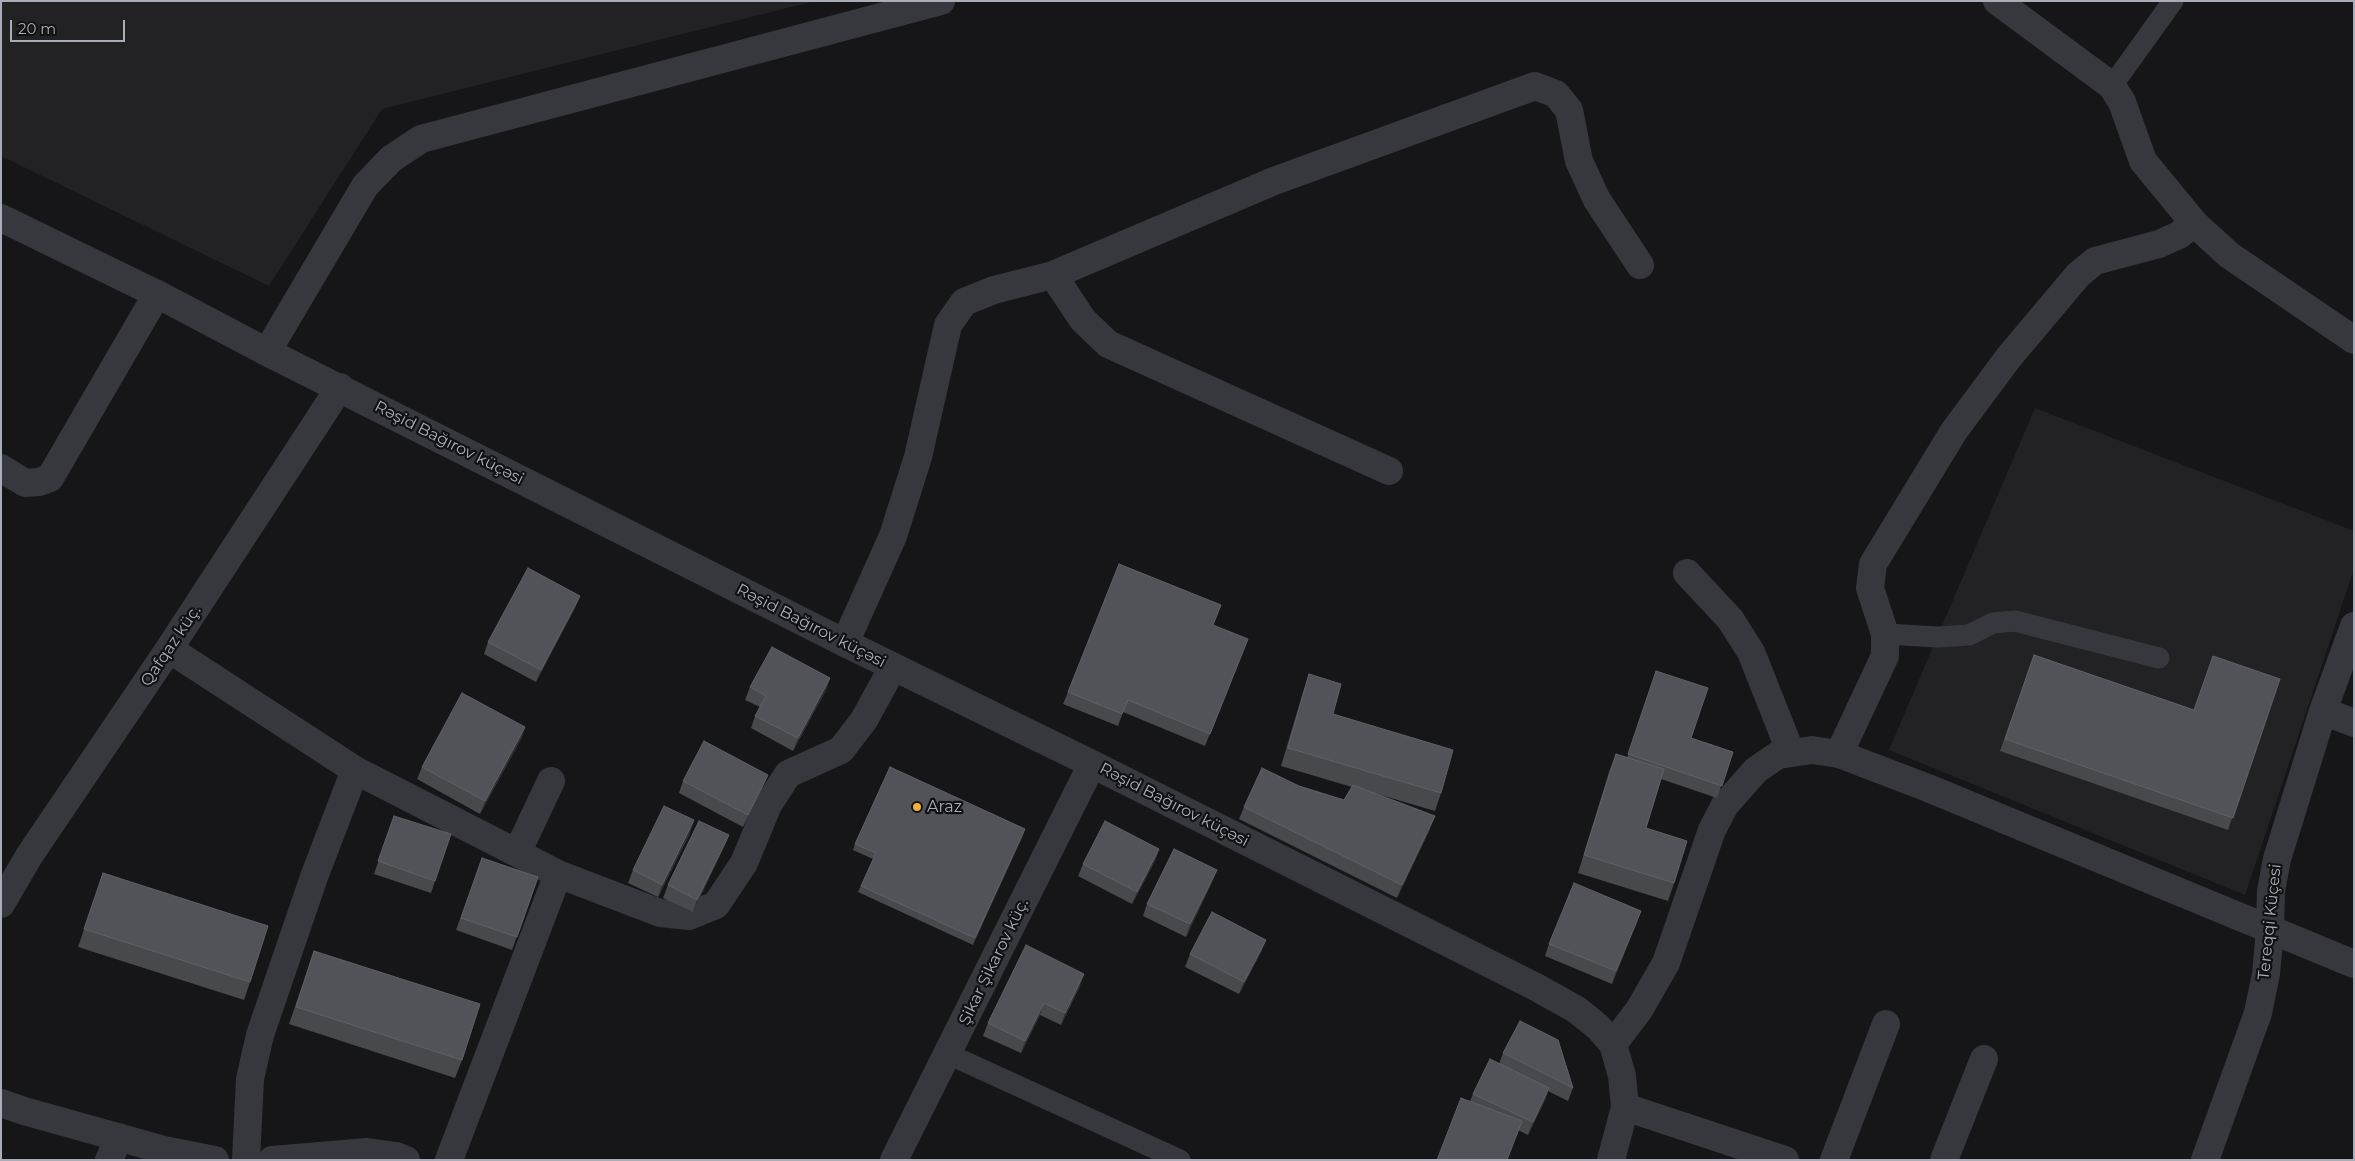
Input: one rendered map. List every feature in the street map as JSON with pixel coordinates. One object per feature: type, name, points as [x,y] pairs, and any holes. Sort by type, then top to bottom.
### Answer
[{"type":"street","points":[[267,352],[365,186],[391,159],[421,139],[941,1]]},
{"type":"street","points":[[1997,1],[2112,86],[2122,102],[2143,161],[2194,224],[2229,255],[2354,340]]},
{"type":"street","points":[[845,643],[893,536],[918,457],[948,325],[964,302],[994,290],[1053,276],[1274,181],[1535,86],[1556,94],[1569,110],[1580,161],[1597,200],[1640,265]]},
{"type":"street","name":"Rəşid Bağırov küçəsi","points":[[1,218],[157,294],[267,352],[340,387],[845,643],[1092,764],[1536,987],[1577,1010],[1598,1027],[1613,1044]]},
{"type":"street","points":[[1839,754],[1885,656],[1885,634],[1870,588],[1874,564],[1954,431],[2004,365],[2078,275],[2095,261],[2158,244],[2179,235],[2194,224]]},
{"type":"street","points":[[1053,276],[1084,320],[1108,344],[1389,472]]},
{"type":"street","points":[[1,468],[25,482],[39,482],[50,478],[157,294]]},
{"type":"street","name":"Qafqaz küç.","points":[[1,904],[29,856],[169,649],[340,387]]},
{"type":"street","points":[[1686,572],[1730,619],[1751,652],[1791,753]]},
{"type":"street","name":"Tereqqi Küçesi","points":[[2205,1160],[2258,1013],[2266,974],[2271,891],[2277,859],[2323,711],[2354,626]]},
{"type":"street","points":[[169,649],[355,770],[558,874],[660,913],[689,916],[716,905],[744,863],[768,805],[788,774],[841,750],[864,720],[893,667]]},
{"type":"street","points":[[2323,711],[2354,722]]},
{"type":"street","points":[[1611,1160],[1624,1107],[1622,1076],[1613,1044],[1639,1010],[1666,963],[1712,830],[1725,805],[1756,770],[1778,755],[1812,750],[1839,754],[1928,788],[2354,964]]},
{"type":"street","name":"Şikar Şikarov küç.","points":[[894,1160],[1092,764]]},
{"type":"street","points":[[246,1160],[250,1079],[260,1035],[314,877],[355,770]]},
{"type":"street","points":[[517,853],[551,781]]},
{"type":"street","points":[[449,1160],[558,874]]},
{"type":"street","points":[[1834,1160],[1886,1024]]},
{"type":"street","points":[[1944,1160],[1984,1059]]},
{"type":"street","points":[[1,1102],[114,1148],[215,1160]]},
{"type":"street","points":[[1624,1107],[1785,1160]]},
{"type":"street","points":[[272,1160],[366,1152],[396,1156],[406,1160]]},
{"type":"lane","points":[[2112,86],[2173,1]]},
{"type":"lane","points":[[1885,634],[1938,637],[1969,635],[1992,623],[2016,621],[2159,658]]},
{"type":"lane","points":[[948,1054],[1180,1160]]},
{"type":"shaded area","points":[[1,1],[815,1],[382,109],[269,286],[1,156]]},
{"type":"shaded area","points":[[2035,408],[2354,531],[2354,569],[2245,895],[1889,750]]},
{"type":"building","points":[[1119,564],[1221,605],[1213,625],[1248,639],[1210,734],[1128,700],[1122,714],[1068,692]]},
{"type":"building","points":[[528,568],[580,596],[541,670],[488,642]]},
{"type":"building","points":[[772,647],[830,678],[798,738],[755,716],[766,696],[750,687]]},
{"type":"building","points":[[2034,655],[2194,710],[2213,656],[2280,679],[2233,818],[2005,739]]},
{"type":"building","points":[[1656,671],[1708,688],[1691,738],[1733,752],[1722,786],[1628,754]]},
{"type":"building","points":[[1309,674],[1341,684],[1333,714],[1453,750],[1441,793],[1288,748]]},
{"type":"building","points":[[462,693],[525,727],[485,801],[422,767]]},
{"type":"building","points":[[704,741],[768,775],[748,815],[683,781]]},
{"type":"building","points":[[1616,754],[1664,769],[1646,828],[1687,841],[1674,883],[1584,855]]},
{"type":"building","points":[[890,767],[1025,829],[975,938],[861,886],[876,853],[855,844]]},
{"type":"building","points":[[1262,768],[1299,786],[1344,800],[1353,785],[1435,816],[1402,885],[1244,807]]},
{"type":"building","points":[[664,806],[694,820],[662,885],[633,870]]},
{"type":"building","points":[[394,816],[451,834],[435,881],[378,861]]},
{"type":"building","points":[[699,821],[729,835],[697,900],[668,885]]},
{"type":"building","points":[[1105,821],[1159,849],[1137,892],[1083,864]]},
{"type":"building","points":[[1174,849],[1217,870],[1190,924],[1147,904]]},
{"type":"building","points":[[482,858],[538,877],[517,937],[461,918]]},
{"type":"building","points":[[103,873],[268,926],[250,982],[84,929]]},
{"type":"building","points":[[1574,883],[1641,911],[1616,971],[1549,944]]},
{"type":"building","points":[[1212,912],[1266,940],[1244,982],[1190,954]]},
{"type":"building","points":[[1026,945],[1084,974],[1065,1013],[1044,1003],[1025,1041],[988,1023]]},
{"type":"building","points":[[314,951],[480,1004],[462,1060],[296,1007]]},
{"type":"building","points":[[1520,1021],[1558,1040],[1573,1088],[1503,1053]]},
{"type":"building","points":[[1490,1059],[1549,1088],[1533,1122],[1473,1094]]},
{"type":"building","points":[[1461,1098],[1522,1121],[1507,1160],[1437,1160]]},
{"type":"place","name":"Araz","points":[[917,807]]}]
